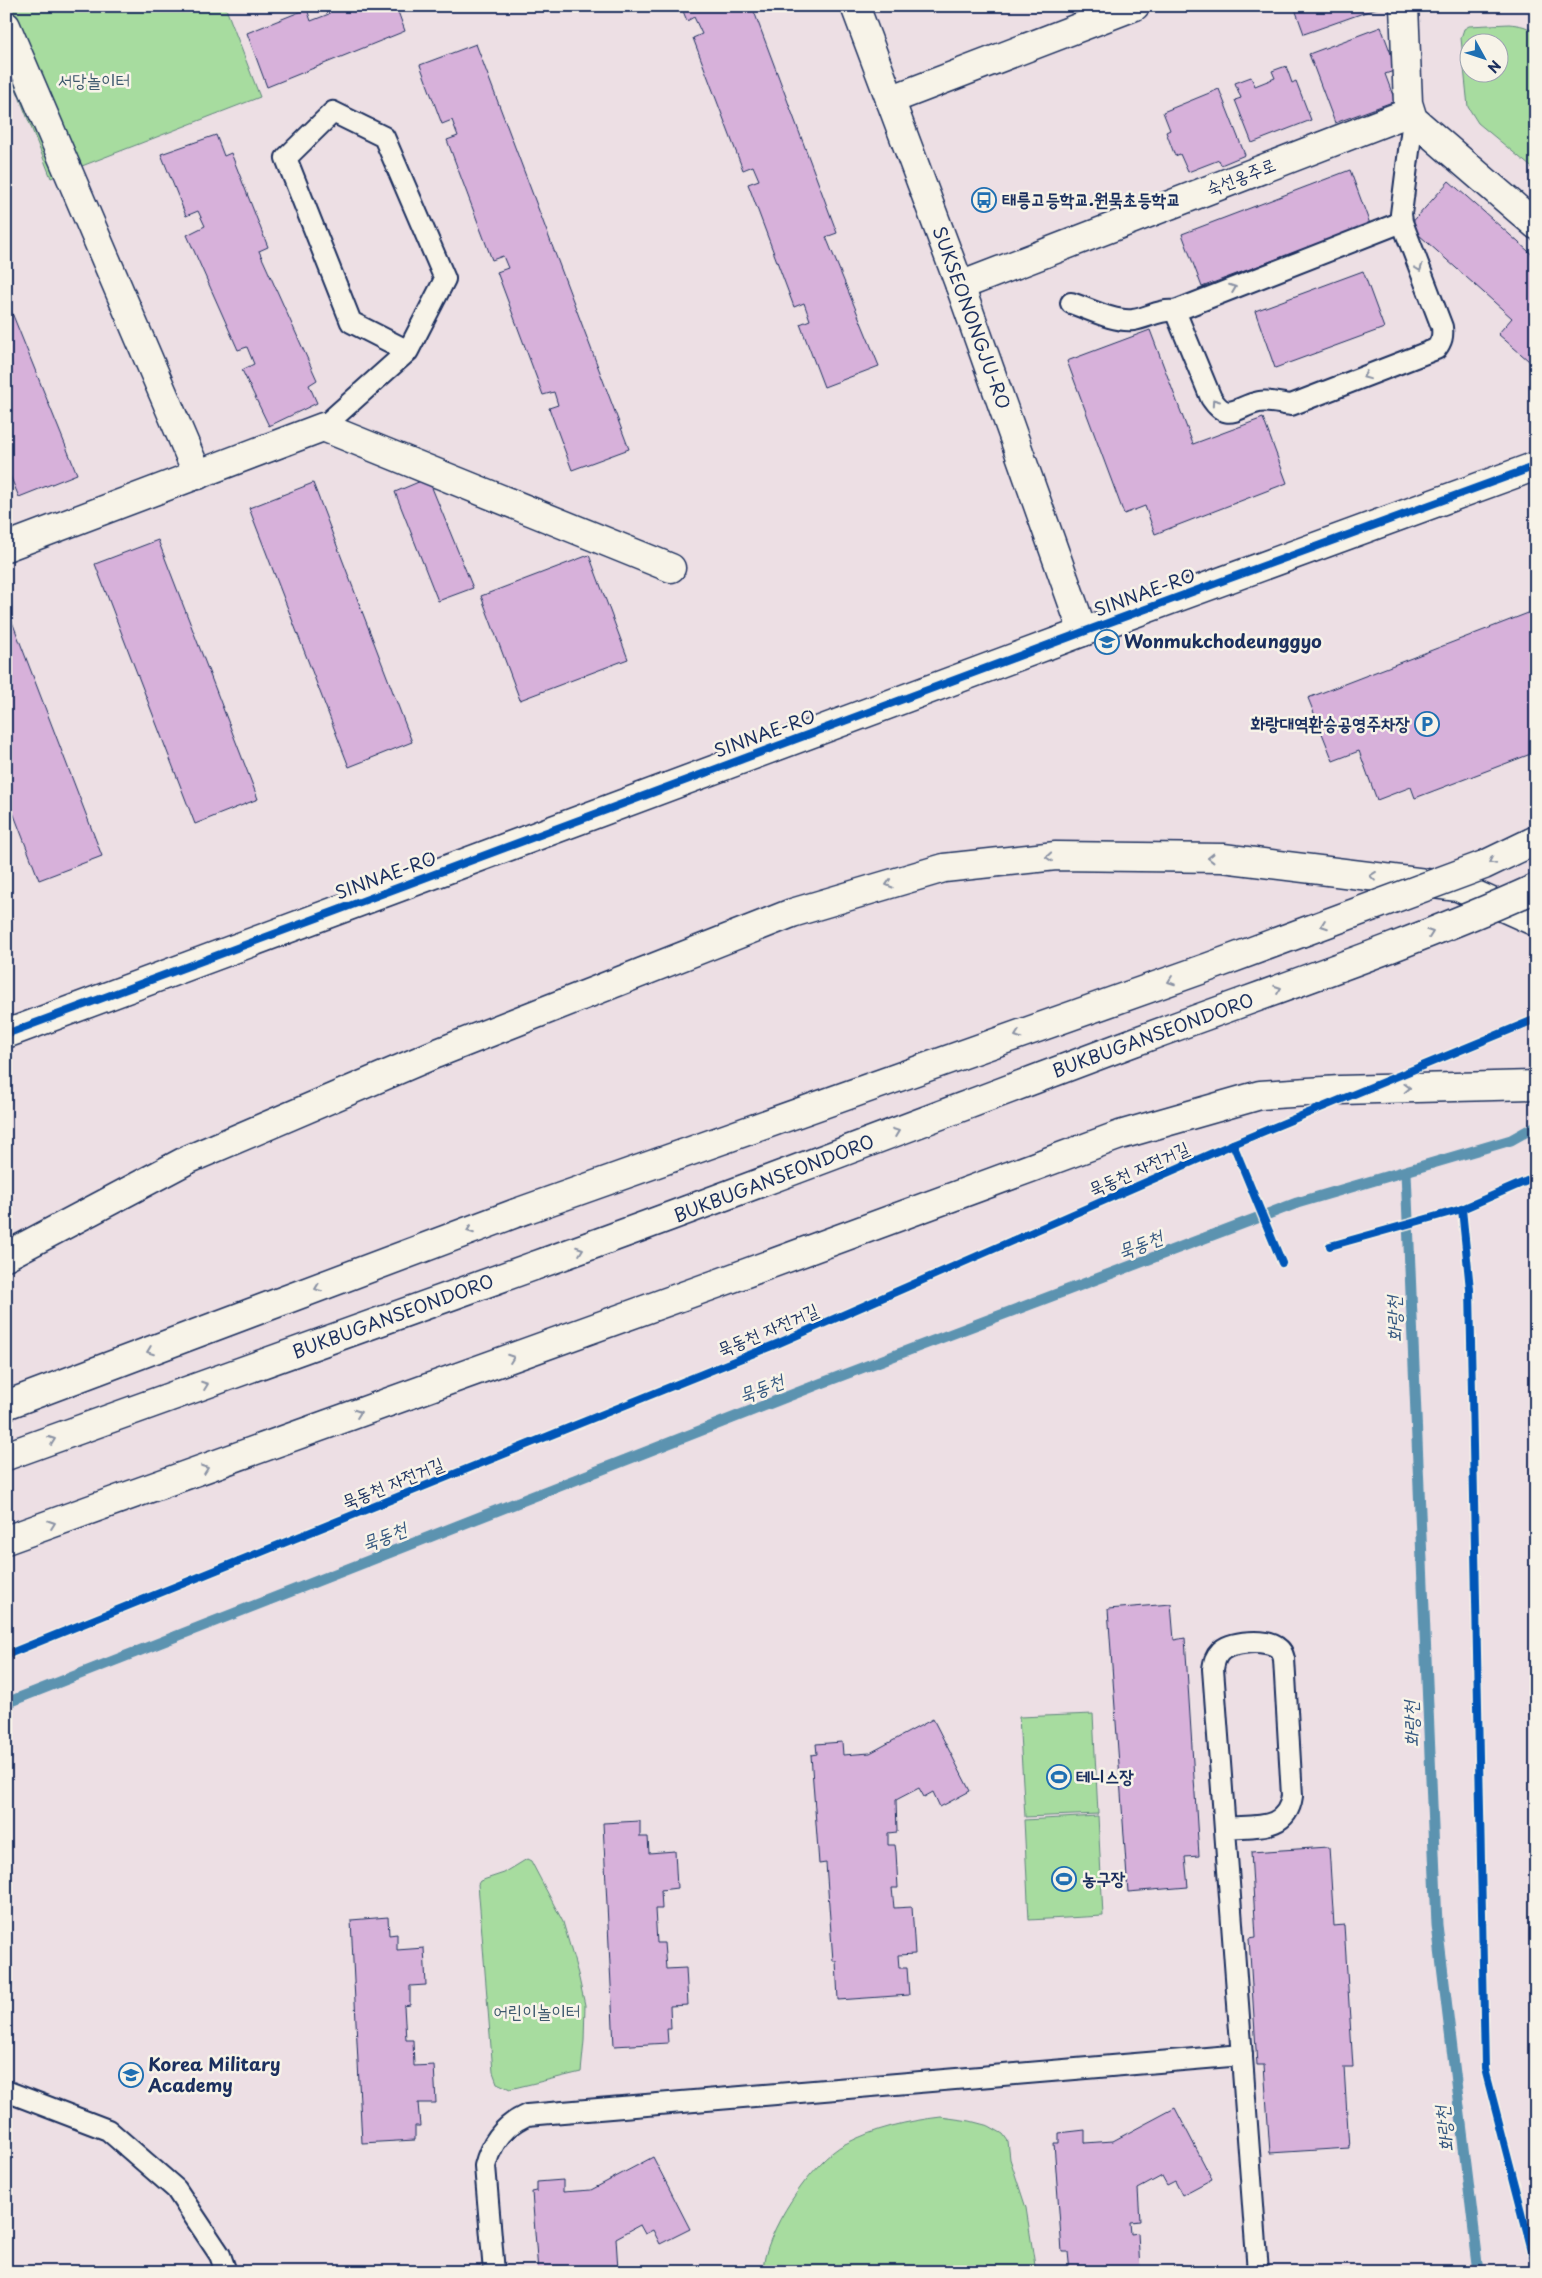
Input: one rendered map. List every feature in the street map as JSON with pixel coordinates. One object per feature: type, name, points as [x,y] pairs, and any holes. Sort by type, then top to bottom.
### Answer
[{"type":"main road","name":"SUKSEONONGJU-RO","points":[[855,6],[960,286],[1083,632]]},
{"type":"main road","points":[[890,100],[1135,6]]},
{"type":"main road","points":[[1404,6],[1408,103],[1412,116],[1536,225]]},
{"type":"main road","points":[[6,26],[198,474]]},
{"type":"main road","name":"숙선옹주로","points":[[960,286],[1412,116]]},
{"type":"main road","points":[[6,546],[323,428],[671,568]]},
{"type":"main road","name":"SINNAE-RO","points":[[6,1034],[1083,632],[1536,466]]},
{"type":"main road","points":[[6,1405],[516,1213],[1209,967],[1484,865],[1536,840]]},
{"type":"main road","points":[[6,1256],[187,1160],[434,1054],[792,914],[944,868],[1056,856],[1223,858],[1458,887],[1536,922]]},
{"type":"main road","name":"BUKBUGANSEONDORO","points":[[6,1456],[688,1211],[1468,919],[1536,888]]},
{"type":"main road","points":[[6,1540],[728,1280],[1120,1135],[1260,1096],[1340,1090],[1536,1085]]},
{"type":"lane","points":[[323,428],[408,351],[445,279],[384,137],[333,112],[286,158],[351,322],[408,351]]},
{"type":"lane","points":[[1175,311],[1211,398],[1218,408],[1224,412],[1238,410],[1257,402],[1270,401],[1291,405],[1436,348],[1443,336],[1442,327],[1402,222],[1401,201],[1412,116]]},
{"type":"lane","points":[[1071,304],[1108,316],[1131,320],[1159,311],[1175,311],[1402,222]]},
{"type":"lane","points":[[1225,1828],[1277,1823],[1285,1817],[1291,1806],[1284,1659],[1280,1649],[1273,1644],[1261,1641],[1228,1646],[1215,1657],[1212,1669],[1258,2272]]},
{"type":"lane","points":[[494,2272],[485,2166],[490,2149],[505,2129],[527,2116],[1242,2055]]},
{"type":"lane","points":[[6,2091],[108,2130],[176,2189],[220,2255],[226,2272]]},
{"type":"green space","name":"서당놀이터","points":[[6,6],[225,6],[260,97],[51,178],[6,63]]},
{"type":"green space","points":[[1509,24],[1527,28],[1536,35],[1536,171],[1478,123],[1468,107],[1465,82],[1510,82],[1510,32],[1463,32],[1469,26]]},
{"type":"green space","name":"테니스장","points":[[1093,1714],[1098,1814],[1025,1817],[1019,1717]]},
{"type":"green space","name":"농구장","points":[[1098,1816],[1103,1916],[1029,1920],[1024,1820]]},
{"type":"green space","name":"어린이놀이터","points":[[527,1859],[531,1861],[563,1922],[585,2005],[584,2041],[581,2072],[510,2089],[497,2083],[493,2072],[478,1884],[480,1881],[504,1873]]},
{"type":"green space","points":[[941,2117],[989,2126],[1003,2134],[1008,2141],[1010,2159],[1026,2208],[1036,2272],[763,2272],[765,2256],[780,2219],[805,2182],[832,2153],[857,2138],[880,2129]]},
{"type":"building","points":[[326,6],[396,6],[405,31],[267,87],[247,33],[307,9],[311,21],[329,14]]},
{"type":"building","points":[[681,6],[752,6],[837,233],[826,237],[879,366],[824,387],[800,324],[810,320],[804,303],[794,307],[748,184],[759,180],[753,166],[743,170],[693,38],[702,34],[694,17],[687,21]]},
{"type":"building","points":[[1294,6],[1383,6],[1304,34]]},
{"type":"building","points":[[1381,27],[1397,70],[1385,74],[1395,101],[1335,123],[1309,54]]},
{"type":"building","points":[[476,44],[629,449],[572,470],[549,408],[558,405],[554,392],[543,395],[497,272],[508,268],[503,256],[492,260],[447,140],[458,136],[452,120],[442,124],[420,65]]},
{"type":"building","points":[[1286,66],[1292,83],[1296,81],[1311,120],[1252,143],[1235,100],[1241,98],[1235,83],[1251,77],[1255,86],[1275,78],[1272,71]]},
{"type":"building","points":[[1219,89],[1245,155],[1221,165],[1219,160],[1188,172],[1180,154],[1175,156],[1166,132],[1170,130],[1163,112]]},
{"type":"building","points":[[216,135],[224,156],[231,153],[268,247],[259,251],[317,380],[309,385],[317,403],[269,426],[242,370],[254,364],[247,347],[238,350],[187,235],[205,226],[198,211],[186,216],[161,154]]},
{"type":"building","points":[[1350,170],[1370,224],[1202,287],[1182,234]]},
{"type":"building","points":[[1449,181],[1536,258],[1536,367],[1498,334],[1512,318],[1409,226]]},
{"type":"building","points":[[1363,271],[1384,328],[1275,368],[1255,311]]},
{"type":"building","points":[[6,298],[77,474],[19,497],[6,466]]},
{"type":"building","points":[[1150,330],[1193,444],[1263,418],[1287,483],[1155,534],[1145,506],[1124,514],[1067,361]]},
{"type":"building","points":[[428,478],[473,588],[438,601],[395,492]]},
{"type":"building","points":[[313,483],[412,742],[349,767],[249,508]]},
{"type":"building","points":[[158,540],[258,799],[195,824],[95,564]]},
{"type":"building","points":[[589,555],[628,659],[520,700],[481,596]]},
{"type":"building","points":[[6,606],[102,856],[39,880],[6,794]]},
{"type":"building","name":"화랑대역환승공영주차장","points":[[1536,610],[1536,752],[1415,798],[1411,787],[1377,800],[1359,751],[1333,761],[1308,698]]},
{"type":"building","points":[[1171,1604],[1174,1640],[1185,1638],[1199,1856],[1185,1857],[1188,1887],[1128,1892],[1108,1609]]},
{"type":"building","points":[[933,1719],[970,1791],[940,1807],[933,1792],[924,1797],[919,1788],[896,1800],[897,1832],[888,1833],[888,1845],[895,1845],[896,1852],[898,1888],[892,1888],[894,1908],[912,1907],[915,1954],[898,1955],[899,1968],[907,1968],[909,1995],[838,2000],[836,1961],[833,1961],[826,1863],[819,1864],[811,1755],[817,1754],[816,1744],[842,1742],[843,1755],[870,1753]]},
{"type":"building","points":[[640,1821],[640,1837],[648,1837],[649,1853],[675,1851],[677,1888],[661,1890],[662,1909],[655,1909],[657,1943],[664,1943],[666,1969],[686,1968],[688,2005],[670,2006],[671,2029],[667,2029],[668,2043],[614,2046],[603,1823]]},
{"type":"building","points":[[1329,1847],[1334,1926],[1344,1925],[1353,2067],[1344,2067],[1349,2148],[1270,2153],[1264,2065],[1257,2065],[1249,1938],[1256,1937],[1251,1852]]},
{"type":"building","points":[[388,1917],[389,1935],[397,1934],[397,1950],[424,1948],[426,1985],[410,1986],[410,2005],[404,2006],[406,2040],[413,2040],[414,2066],[434,2065],[436,2103],[418,2103],[420,2126],[415,2126],[415,2140],[362,2143],[351,1920]]},
{"type":"building","points":[[1175,2108],[1212,2179],[1182,2195],[1175,2181],[1167,2185],[1162,2176],[1138,2189],[1140,2221],[1130,2222],[1131,2234],[1138,2233],[1140,2272],[1070,2272],[1068,2252],[1062,2252],[1054,2143],[1059,2143],[1059,2133],[1085,2130],[1085,2143],[1113,2141]]},
{"type":"building","points":[[653,2157],[690,2229],[660,2244],[653,2230],[645,2234],[640,2225],[616,2238],[618,2270],[608,2272],[538,2272],[532,2192],[537,2191],[537,2182],[563,2180],[563,2192],[591,2190]]},
{"type":"waterway","name":"묵동천","points":[[6,1703],[822,1383],[1297,1203],[1511,1140],[1536,1126]]},
{"type":"waterway","name":"화랑천","points":[[1406,1172],[1437,1925],[1479,2272]]},
{"type":"cycle path","points":[[6,1034],[1083,632],[1536,466]]},
{"type":"cycle path","name":"묵동천 자전거길","points":[[6,1655],[779,1343],[1233,1144],[1536,1019]]},
{"type":"cycle path","points":[[1233,1144],[1282,1263]]},
{"type":"cycle path","points":[[1330,1246],[1462,1209],[1536,1177]]},
{"type":"cycle path","points":[[1462,1209],[1470,1289],[1485,2069],[1536,2266]]},
{"type":"place","name":"태릉고등학교.원묵초등학교","points":[[984,200]]},
{"type":"place","name":"Wonmukchodeunggyo","points":[[1107,642]]},
{"type":"place","name":"화랑대역환승공영주차장","points":[[1427,724]]},
{"type":"place","name":"테니스장","points":[[1059,1777]]},
{"type":"place","name":"농구장","points":[[1064,1879]]},
{"type":"place","name":"Korea Military Academy","points":[[131,2075]]}]
